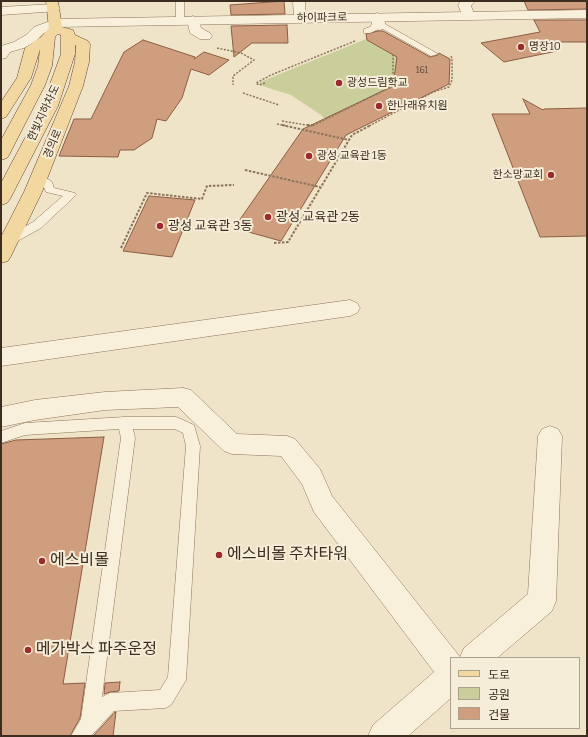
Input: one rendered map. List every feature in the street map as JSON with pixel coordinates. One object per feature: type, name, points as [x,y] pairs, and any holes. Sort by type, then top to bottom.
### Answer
[{"type":"main road","points":[[1,155],[38,85],[57,32],[53,4]]},
{"type":"main road","points":[[1,114],[24,78],[32,48],[57,32]]},
{"type":"main road","name":"경의로","points":[[4,249],[40,176],[60,129],[82,62],[83,44],[57,32]]},
{"type":"main road","name":"한빛지하차도","points":[[1,199],[50,106],[66,64],[57,32]]},
{"type":"street","points":[[299,1],[300,18]]},
{"type":"street","points":[[468,16],[464,5],[469,1]]},
{"type":"street","points":[[1,11],[53,4]]},
{"type":"street","name":"하이파크로","points":[[57,32],[186,21],[300,18],[374,25],[468,16],[587,14]]},
{"type":"street","points":[[186,21],[209,41]]},
{"type":"street","points":[[1,55],[4,49],[18,45],[31,38],[39,30],[57,32]]},
{"type":"street","points":[[1,357],[350,308]]},
{"type":"street","points":[[1,417],[35,410],[105,401],[183,397],[232,444],[287,446],[311,477],[322,504],[450,669]]},
{"type":"street","points":[[475,657],[542,601],[550,436]]},
{"type":"street","points":[[384,736],[450,679]]},
{"type":"lane","points":[[180,1],[186,21]]},
{"type":"lane","points":[[374,25],[382,26],[434,54]]},
{"type":"lane","points":[[4,249],[37,225],[71,195],[50,190],[48,184],[40,176]]},
{"type":"lane","points":[[85,729],[128,438],[125,423]]},
{"type":"lane","points":[[1,436],[25,429],[125,423],[176,423],[189,429],[193,446],[177,680],[165,699],[110,702],[85,729]]},
{"type":"path","points":[[265,83],[259,85],[256,83],[271,75],[364,37],[360,35],[374,25]]},
{"type":"path","points":[[209,41],[220,50],[241,53],[254,60],[233,76],[233,85]]},
{"type":"path","points":[[282,121],[312,126],[393,86],[393,55],[391,53]]},
{"type":"path","points":[[274,243],[288,242],[352,135],[426,96],[449,87],[452,80],[452,58],[450,55],[443,53],[434,54]]},
{"type":"path","points":[[243,93],[279,105]]},
{"type":"path","points":[[277,124],[349,140]]},
{"type":"path","points":[[245,170],[321,187]]},
{"type":"path","points":[[121,248],[147,193],[202,199],[207,186],[234,185]]},
{"type":"green space","points":[[366,39],[393,55],[398,53],[393,86],[354,131],[343,138],[321,115],[291,95],[259,85],[260,82]]},
{"type":"building","points":[[284,1],[285,14],[231,15],[230,5]]},
{"type":"building","points":[[524,1],[587,1],[587,9],[528,10]]},
{"type":"building","name":"명장10","points":[[534,20],[587,20],[587,42],[554,42],[557,51],[504,62],[481,43],[540,32]]},
{"type":"building","points":[[287,25],[288,43],[252,43],[234,57],[231,26]]},
{"type":"building","points":[[383,31],[430,57],[438,55],[439,53],[450,59],[449,84],[346,135],[281,241],[234,228],[303,129],[393,86],[397,57],[367,40],[366,34]]},
{"type":"building","points":[[143,40],[195,57],[194,59],[204,52],[229,60],[209,75],[191,69],[182,98],[166,121],[157,119],[152,138],[134,150],[120,150],[118,157],[59,156],[74,119],[91,119],[124,52]]},
{"type":"building","name":"한소망교회","points":[[523,99],[543,110],[587,108],[587,236],[540,237],[492,114],[530,114]]},
{"type":"building","name":"광성 교육관 3동","points":[[149,196],[195,200],[172,257],[123,251]]},
{"type":"building","name":"에스비몰","points":[[104,437],[63,684],[85,683],[80,718],[70,736],[1,736],[1,444],[16,440]]},
{"type":"building","points":[[120,682],[119,691],[104,694],[105,683]]},
{"type":"building","points":[[115,712],[113,736],[93,736]]},
{"type":"place","name":"명장10","points":[[521,47]]},
{"type":"place","name":"광성드림학교","points":[[339,83]]},
{"type":"place","name":"한나래유치원","points":[[379,106]]},
{"type":"place","name":"광성 교육관 1동","points":[[309,156]]},
{"type":"place","name":"한소망교회","points":[[551,175]]},
{"type":"place","name":"광성 교육관 2동","points":[[268,217]]},
{"type":"place","name":"광성 교육관 3동","points":[[160,226]]},
{"type":"place","name":"에스비몰 주차타워","points":[[219,555]]},
{"type":"place","name":"에스비몰","points":[[42,561]]},
{"type":"place","name":"메가박스 파주운정","points":[[28,650]]}]
